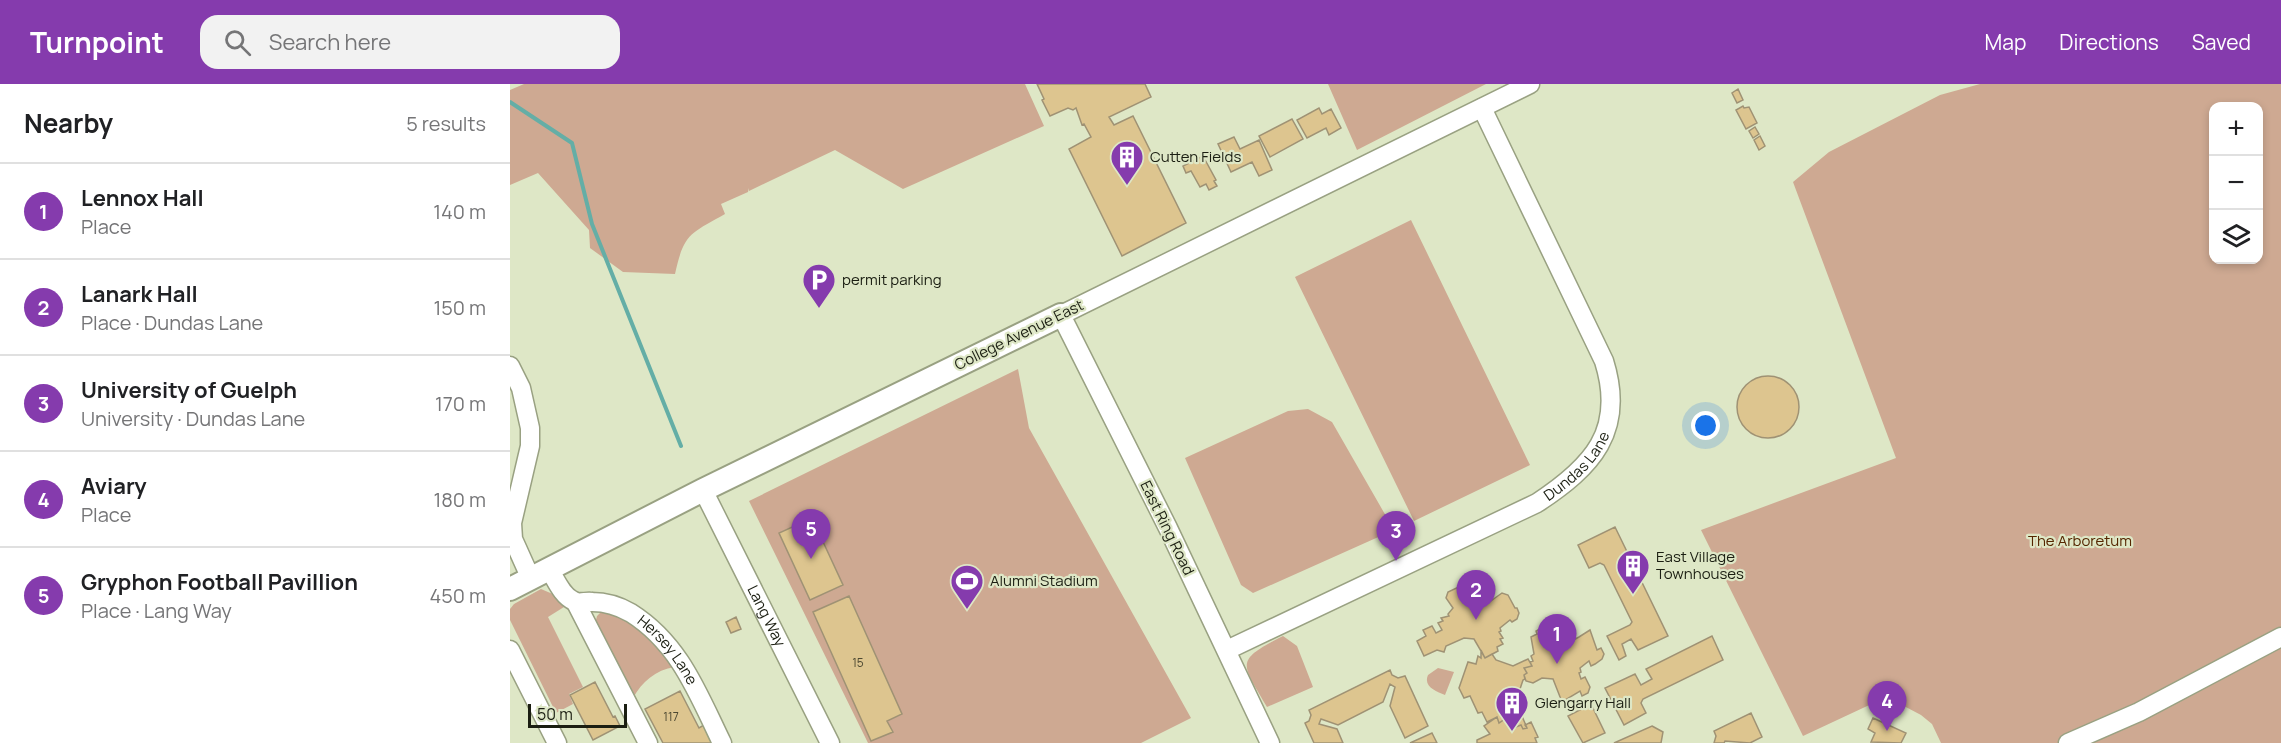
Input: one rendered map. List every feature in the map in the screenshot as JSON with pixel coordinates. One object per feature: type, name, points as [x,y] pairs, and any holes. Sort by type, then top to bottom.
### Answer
[{"type":"main road","name":"College Avenue East","points":[[510,589],[703,490],[1061,315]]},
{"type":"street","name":"College Avenue East","points":[[1061,315],[1530,84]]},
{"type":"street","name":"Dundas Lane","points":[[1227,650],[1537,503],[1574,477],[1598,449],[1603,438],[1611,402],[1604,361],[1482,108]]},
{"type":"street","name":"East Ring Road","points":[[1061,315],[1128,446],[1270,743]]},
{"type":"street","points":[[510,366],[521,388],[530,428],[530,446],[513,516],[513,539],[540,574],[576,603],[648,743]]},
{"type":"street","name":"Lang Way","points":[[703,490],[830,743]]},
{"type":"street","name":"Hersey Lane","points":[[576,603],[602,602],[622,608],[650,627],[668,644],[684,666],[722,743]]},
{"type":"street","points":[[2068,743],[2139,711],[2281,638]]},
{"type":"street","points":[[510,650],[557,743]]},
{"type":"green space","points":[[524,84],[1025,84],[1044,126],[903,189],[835,150],[749,191],[749,188],[748,192],[721,204],[725,214],[690,236],[678,260],[675,274],[623,272],[590,248],[589,230],[538,173],[510,185],[510,90]]},
{"type":"green space","points":[[1328,84],[1486,84],[1357,150]]},
{"type":"green space","name":"The Arboretum","points":[[1980,84],[2281,84],[2281,743],[1941,743],[1932,724],[1921,715],[1902,705],[1880,700],[1803,736],[1701,530],[1896,458],[1793,182],[1829,152],[1940,95]]},
{"type":"green space","points":[[1411,220],[1530,465],[1414,521],[1295,277]]},
{"type":"green space","name":"Alumni Stadium","points":[[1018,369],[1029,428],[1191,718],[1141,743],[868,743],[749,501]]},
{"type":"green space","points":[[1308,409],[1332,422],[1394,530],[1253,593],[1241,585],[1185,458],[1288,411]]},
{"type":"green space","points":[[541,589],[555,595],[564,607],[548,617],[583,687],[569,694],[573,704],[556,713],[510,620],[510,609],[514,604]]},
{"type":"green space","points":[[602,611],[623,617],[633,624],[675,667],[661,671],[650,678],[633,698],[595,624],[597,616]]},
{"type":"green space","points":[[1283,636],[1297,646],[1313,687],[1267,707],[1252,681],[1247,664],[1256,651]]},
{"type":"green space","points":[[1438,668],[1454,672],[1445,695],[1431,688],[1427,683],[1428,675]]},
{"type":"building","name":"Cutten Fields","points":[[1037,84],[1145,84],[1151,97],[1109,117],[1114,125],[1133,116],[1186,223],[1122,256],[1069,149],[1091,137],[1084,124],[1082,125],[1076,108],[1073,110],[1068,108],[1050,116]]},
{"type":"building","points":[[1738,89],[1743,100],[1737,103],[1732,93]]},
{"type":"building","points":[[1743,106],[1744,108],[1749,107],[1757,123],[1746,129],[1736,110]]},
{"type":"building","points":[[1319,108],[1322,114],[1331,109],[1341,128],[1329,135],[1326,128],[1307,138],[1297,120]]},
{"type":"building","points":[[1292,119],[1303,139],[1270,157],[1259,136]]},
{"type":"building","points":[[1755,127],[1759,134],[1753,138],[1749,131]]},
{"type":"building","points":[[1760,136],[1765,146],[1759,150],[1754,140]]},
{"type":"building","points":[[1234,137],[1240,149],[1259,140],[1272,170],[1259,176],[1252,162],[1231,172],[1218,144]]},
{"type":"building","points":[[1203,156],[1216,180],[1214,181],[1217,186],[1209,190],[1206,184],[1200,187],[1191,171],[1186,173],[1183,166]]},
{"type":"building","points":[[1768,376],[1785,381],[1790,385],[1794,390],[1799,407],[1794,424],[1790,429],[1785,433],[1768,438],[1751,433],[1746,429],[1742,424],[1737,407],[1742,390],[1746,385],[1751,381]]},
{"type":"building","points":[[812,518],[843,585],[810,600],[779,533]]},
{"type":"building","name":"East Village Townhouses","points":[[1615,527],[1668,636],[1638,650],[1631,639],[1622,644],[1626,656],[1619,660],[1607,636],[1632,622],[1604,565],[1600,563],[1589,568],[1578,545]]},
{"type":"building","name":"East Village Townhouses","points":[[1615,527],[1668,636],[1638,650],[1631,639],[1622,644],[1626,656],[1619,660],[1607,636],[1632,622],[1604,565],[1600,563],[1589,568],[1578,545]]},
{"type":"building","points":[[1467,583],[1472,584],[1478,601],[1488,603],[1502,593],[1508,595],[1517,608],[1519,613],[1517,619],[1512,622],[1510,620],[1500,628],[1499,632],[1503,638],[1500,639],[1503,644],[1497,647],[1498,651],[1485,658],[1474,639],[1464,638],[1446,646],[1444,652],[1437,650],[1424,656],[1417,641],[1426,636],[1423,630],[1432,626],[1436,633],[1442,630],[1438,623],[1443,621],[1441,618],[1449,616],[1453,608],[1446,598],[1448,592]]},
{"type":"building","points":[[849,596],[902,714],[887,721],[893,732],[871,741],[813,612]]},
{"type":"building","points":[[736,617],[741,629],[731,633],[726,622]]},
{"type":"building","points":[[1545,626],[1549,633],[1552,631],[1558,642],[1562,644],[1563,641],[1568,643],[1590,630],[1597,650],[1601,648],[1604,654],[1602,659],[1595,664],[1591,666],[1589,661],[1580,668],[1581,679],[1585,677],[1590,687],[1588,693],[1582,696],[1580,691],[1562,702],[1553,679],[1542,678],[1533,683],[1526,681],[1524,675],[1527,673],[1524,668],[1532,666],[1531,656],[1534,654],[1531,637]]},
{"type":"building","points":[[1712,636],[1723,660],[1643,699],[1641,703],[1646,713],[1624,725],[1605,688],[1635,674],[1641,685],[1652,679],[1646,669]]},
{"type":"building","points":[[1712,636],[1723,660],[1643,699],[1641,703],[1646,713],[1624,725],[1605,688],[1635,674],[1641,685],[1652,679],[1646,669]]},
{"type":"building","points":[[1481,650],[1485,658],[1492,654],[1496,660],[1513,666],[1528,659],[1532,666],[1524,668],[1527,673],[1524,675],[1525,679],[1520,689],[1522,693],[1514,697],[1527,728],[1507,724],[1505,719],[1499,723],[1497,717],[1487,722],[1482,712],[1478,713],[1470,696],[1464,698],[1459,688],[1468,662],[1476,664],[1478,656],[1481,658]]},
{"type":"building","points":[[1390,670],[1392,675],[1398,678],[1405,676],[1428,726],[1405,738],[1390,706],[1395,687],[1390,684],[1383,702],[1338,725],[1321,719],[1319,724],[1337,729],[1343,743],[1314,743],[1305,723],[1309,721],[1311,715],[1309,710]]},
{"type":"building","points":[[1390,670],[1392,675],[1398,678],[1405,676],[1428,726],[1405,738],[1390,706],[1395,687],[1390,684],[1383,702],[1338,725],[1321,719],[1319,724],[1337,729],[1343,743],[1314,743],[1305,723],[1309,721],[1311,715],[1309,710]]},
{"type":"building","points":[[595,682],[620,726],[593,740],[570,695]]},
{"type":"building","points":[[680,691],[699,728],[704,725],[713,743],[663,743],[645,709]]},
{"type":"building","points":[[1591,704],[1605,733],[1583,743],[1568,716]]},
{"type":"building","points":[[1591,704],[1605,733],[1583,743],[1568,716]]},
{"type":"building","points":[[1751,713],[1762,737],[1750,743],[1725,741],[1714,743],[1716,736],[1714,731]]},
{"type":"building","points":[[1751,713],[1762,737],[1750,743],[1725,741],[1714,743],[1716,736],[1714,731]]},
{"type":"building","name":"Glengarry Hall","points":[[1497,717],[1499,723],[1505,719],[1507,724],[1516,727],[1521,725],[1523,729],[1527,728],[1525,725],[1531,722],[1538,737],[1535,738],[1537,743],[1477,743],[1477,740],[1490,734],[1484,726]]},
{"type":"building","points":[[1873,718],[1906,733],[1901,743],[1871,742],[1875,733],[1868,729]]},
{"type":"building","points":[[1652,726],[1663,732],[1661,743],[1614,743]]},
{"type":"building","points":[[1652,726],[1663,732],[1661,743],[1614,743]]},
{"type":"building","points":[[1432,733],[1437,743],[1410,743]]},
{"type":"building","points":[[1432,733],[1437,743],[1410,743]]},
{"type":"waterway","points":[[510,102],[572,143],[592,224],[681,446]]},
{"type":"place","name":"Cutten Fields","points":[[1127,186]]},
{"type":"place","name":"permit parking","points":[[819,309]]},
{"type":"place","name":"Gryphon Football Pavillion","points":[[811,559]]},
{"type":"place","name":"University of Guelph","points":[[1396,561]]},
{"type":"place","name":"East Village Townhouses","points":[[1633,595]]},
{"type":"place","name":"Alumni Stadium","points":[[967,610]]},
{"type":"place","name":"Lanark Hall","points":[[1476,620]]},
{"type":"place","name":"Lennox Hall","points":[[1557,664]]},
{"type":"place","name":"Aviary","points":[[1887,731]]},
{"type":"place","name":"Glengarry Hall","points":[[1512,732]]}]
